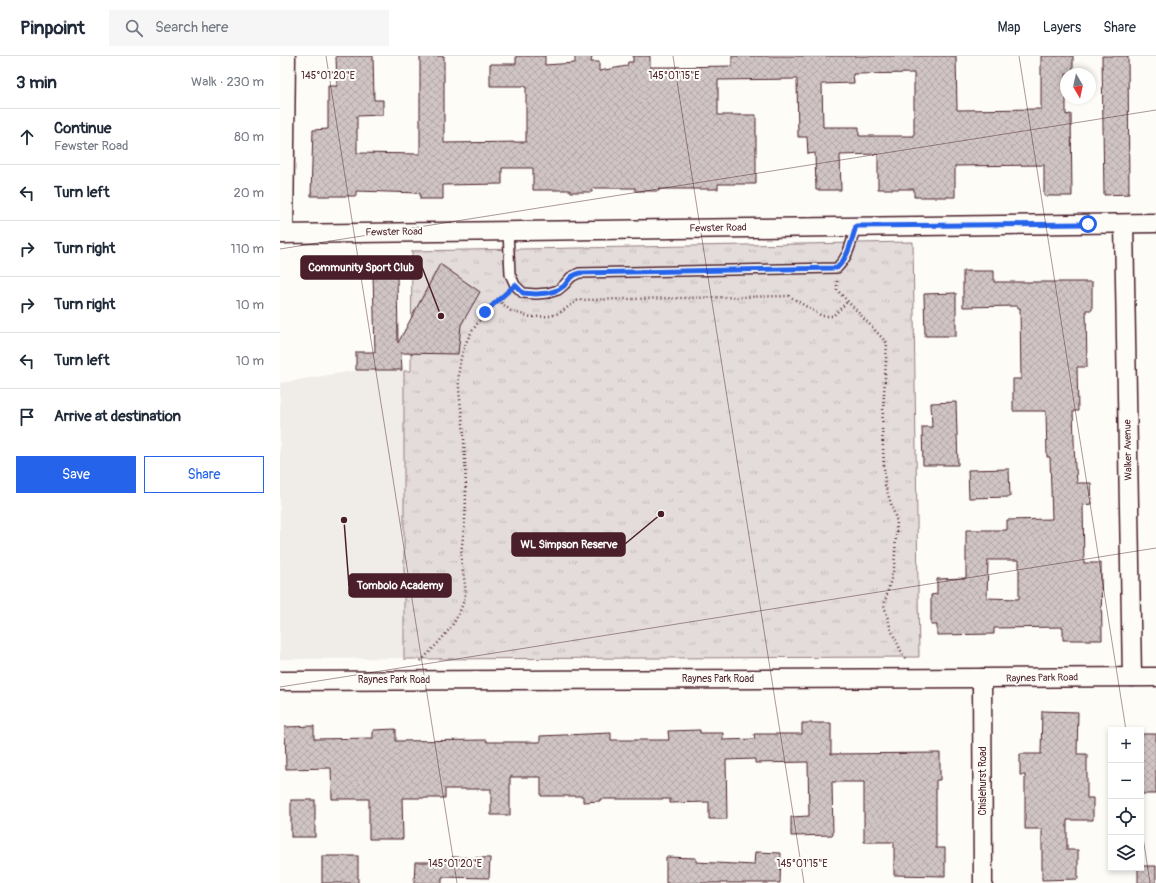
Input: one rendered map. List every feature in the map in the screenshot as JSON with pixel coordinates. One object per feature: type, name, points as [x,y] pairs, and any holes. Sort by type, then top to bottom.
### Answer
[{"type":"street","points":[[282,234],[286,56]]},
{"type":"street","name":"Fewster Road","points":[[282,234],[1156,223]]},
{"type":"street","name":"Walker Avenue","points":[[1124,224],[1132,677]]},
{"type":"street","name":"Raynes Park Road","points":[[280,681],[1156,677]]},
{"type":"street","name":"Chislehurst Road","points":[[982,678],[983,883]]},
{"type":"lane","points":[[508,231],[510,274],[515,285],[523,293],[536,294],[558,290],[564,286],[571,277],[579,273],[837,268],[844,261],[849,251],[856,226]]},
{"type":"path","points":[[837,268],[837,290],[888,343],[882,428],[885,485],[897,522],[894,568],[884,605],[891,630],[905,659]]},
{"type":"path","points":[[421,661],[447,634],[455,622],[466,593],[461,558],[465,521],[466,486],[464,426],[459,394],[459,376],[462,354],[473,330],[485,312],[515,285]]},
{"type":"path","points":[[498,300],[511,311],[532,317],[551,316],[561,312],[578,300],[789,296],[822,316],[832,316],[848,301]]},
{"type":"shaded area","points":[[409,370],[407,658],[280,659],[280,383],[353,371]]},
{"type":"green space","points":[[913,242],[919,657],[404,659],[404,371],[411,371],[412,251]]},
{"type":"building","points":[[336,56],[373,56],[374,100],[383,100],[383,115],[357,116],[357,153],[420,154],[420,56],[444,56],[444,143],[526,142],[526,86],[490,86],[490,64],[516,64],[516,56],[545,56],[545,65],[575,63],[575,56],[592,56],[591,62],[599,62],[599,71],[627,66],[628,62],[633,62],[633,56],[650,56],[650,67],[669,67],[732,66],[732,56],[956,56],[957,110],[1041,109],[1041,56],[1073,56],[1073,68],[1060,68],[1060,104],[1066,104],[1066,115],[1071,114],[1072,196],[1044,196],[1044,165],[955,166],[955,197],[914,197],[914,189],[878,189],[878,154],[840,155],[841,190],[816,190],[815,153],[808,154],[807,137],[798,137],[797,79],[718,80],[718,115],[756,115],[756,184],[718,184],[718,189],[659,189],[659,191],[635,191],[635,188],[592,188],[592,192],[571,192],[570,190],[533,190],[533,168],[502,168],[502,184],[443,185],[443,199],[420,199],[420,193],[356,191],[356,196],[311,196],[313,130],[328,129],[328,86],[337,86]],"holes":[[[914,73],[914,136],[859,136],[859,127],[823,127],[822,84],[854,83],[853,74]]]},
{"type":"building","points":[[1102,56],[1128,56],[1129,194],[1104,195]]},
{"type":"building","points":[[440,264],[480,292],[461,325],[458,354],[401,353],[402,370],[356,370],[356,352],[375,352],[373,274],[397,274],[398,343]]},
{"type":"building","points":[[963,271],[994,271],[994,282],[1092,282],[1092,310],[1086,310],[1087,367],[1077,367],[1078,411],[1073,411],[1075,469],[1077,483],[1091,483],[1092,504],[1083,505],[1084,563],[1101,563],[1102,640],[1063,640],[1063,627],[994,628],[994,634],[937,635],[937,625],[931,625],[931,595],[937,594],[937,579],[966,578],[966,530],[1007,530],[1007,520],[1052,519],[1050,457],[1047,457],[1046,411],[1013,411],[1013,379],[1021,379],[1020,308],[1017,308],[1017,306],[963,307]],"holes":[[[988,560],[1019,560],[1019,599],[987,598]]]},
{"type":"building","points":[[956,293],[956,336],[925,336],[924,294]]},
{"type":"building","points":[[956,402],[958,465],[923,465],[922,427],[932,427],[931,403]]},
{"type":"building","points":[[1009,469],[1010,497],[969,498],[968,470]]},
{"type":"building","points":[[1042,711],[1078,712],[1077,754],[1087,754],[1087,798],[1093,798],[1093,820],[1067,820],[1067,850],[1078,850],[1078,879],[1042,880],[1042,829],[1025,829],[1025,775],[1020,775],[1020,754],[1041,754]]},
{"type":"building","points":[[802,723],[831,723],[831,754],[940,753],[940,780],[936,780],[936,848],[945,848],[945,876],[894,875],[894,842],[864,842],[864,782],[832,782],[833,835],[791,836],[791,817],[809,816],[808,762],[755,763],[755,759],[726,760],[727,819],[709,819],[709,802],[670,803],[670,799],[600,799],[600,801],[583,802],[583,796],[541,796],[541,777],[510,777],[510,815],[491,815],[491,789],[445,789],[445,798],[402,798],[403,839],[369,839],[369,799],[332,799],[331,768],[286,769],[285,727],[314,726],[314,739],[373,738],[373,730],[396,729],[396,741],[487,740],[487,742],[540,742],[540,736],[611,733],[611,740],[669,740],[668,731],[700,730],[700,733],[723,733],[723,740],[755,739],[754,734],[802,734]]},
{"type":"building","points":[[1144,734],[1156,734],[1156,794],[1144,794]]},
{"type":"building","points":[[291,800],[315,800],[315,837],[291,837]]},
{"type":"building","points":[[755,852],[781,853],[780,883],[666,883],[666,857],[696,858],[696,862],[754,865]]},
{"type":"building","points":[[322,856],[358,856],[358,883],[322,883]]},
{"type":"building","points":[[452,857],[490,858],[489,878],[442,877],[442,883],[414,883],[415,862],[452,862]]},
{"type":"building","points":[[1144,866],[1156,866],[1156,883],[1138,883],[1138,871],[1144,871]]},
{"type":"place","name":"Community Sport Club","points":[[441,316]]},
{"type":"place","name":"WL Simpson Reserve","points":[[661,514]]},
{"type":"place","name":"Tombolo Academy","points":[[344,520]]},
{"type":"route","points":[[485,312],[515,285],[523,293],[548,293],[558,290],[564,286],[571,277],[579,273],[837,268],[844,261],[849,251],[856,226],[1088,224]]}]
